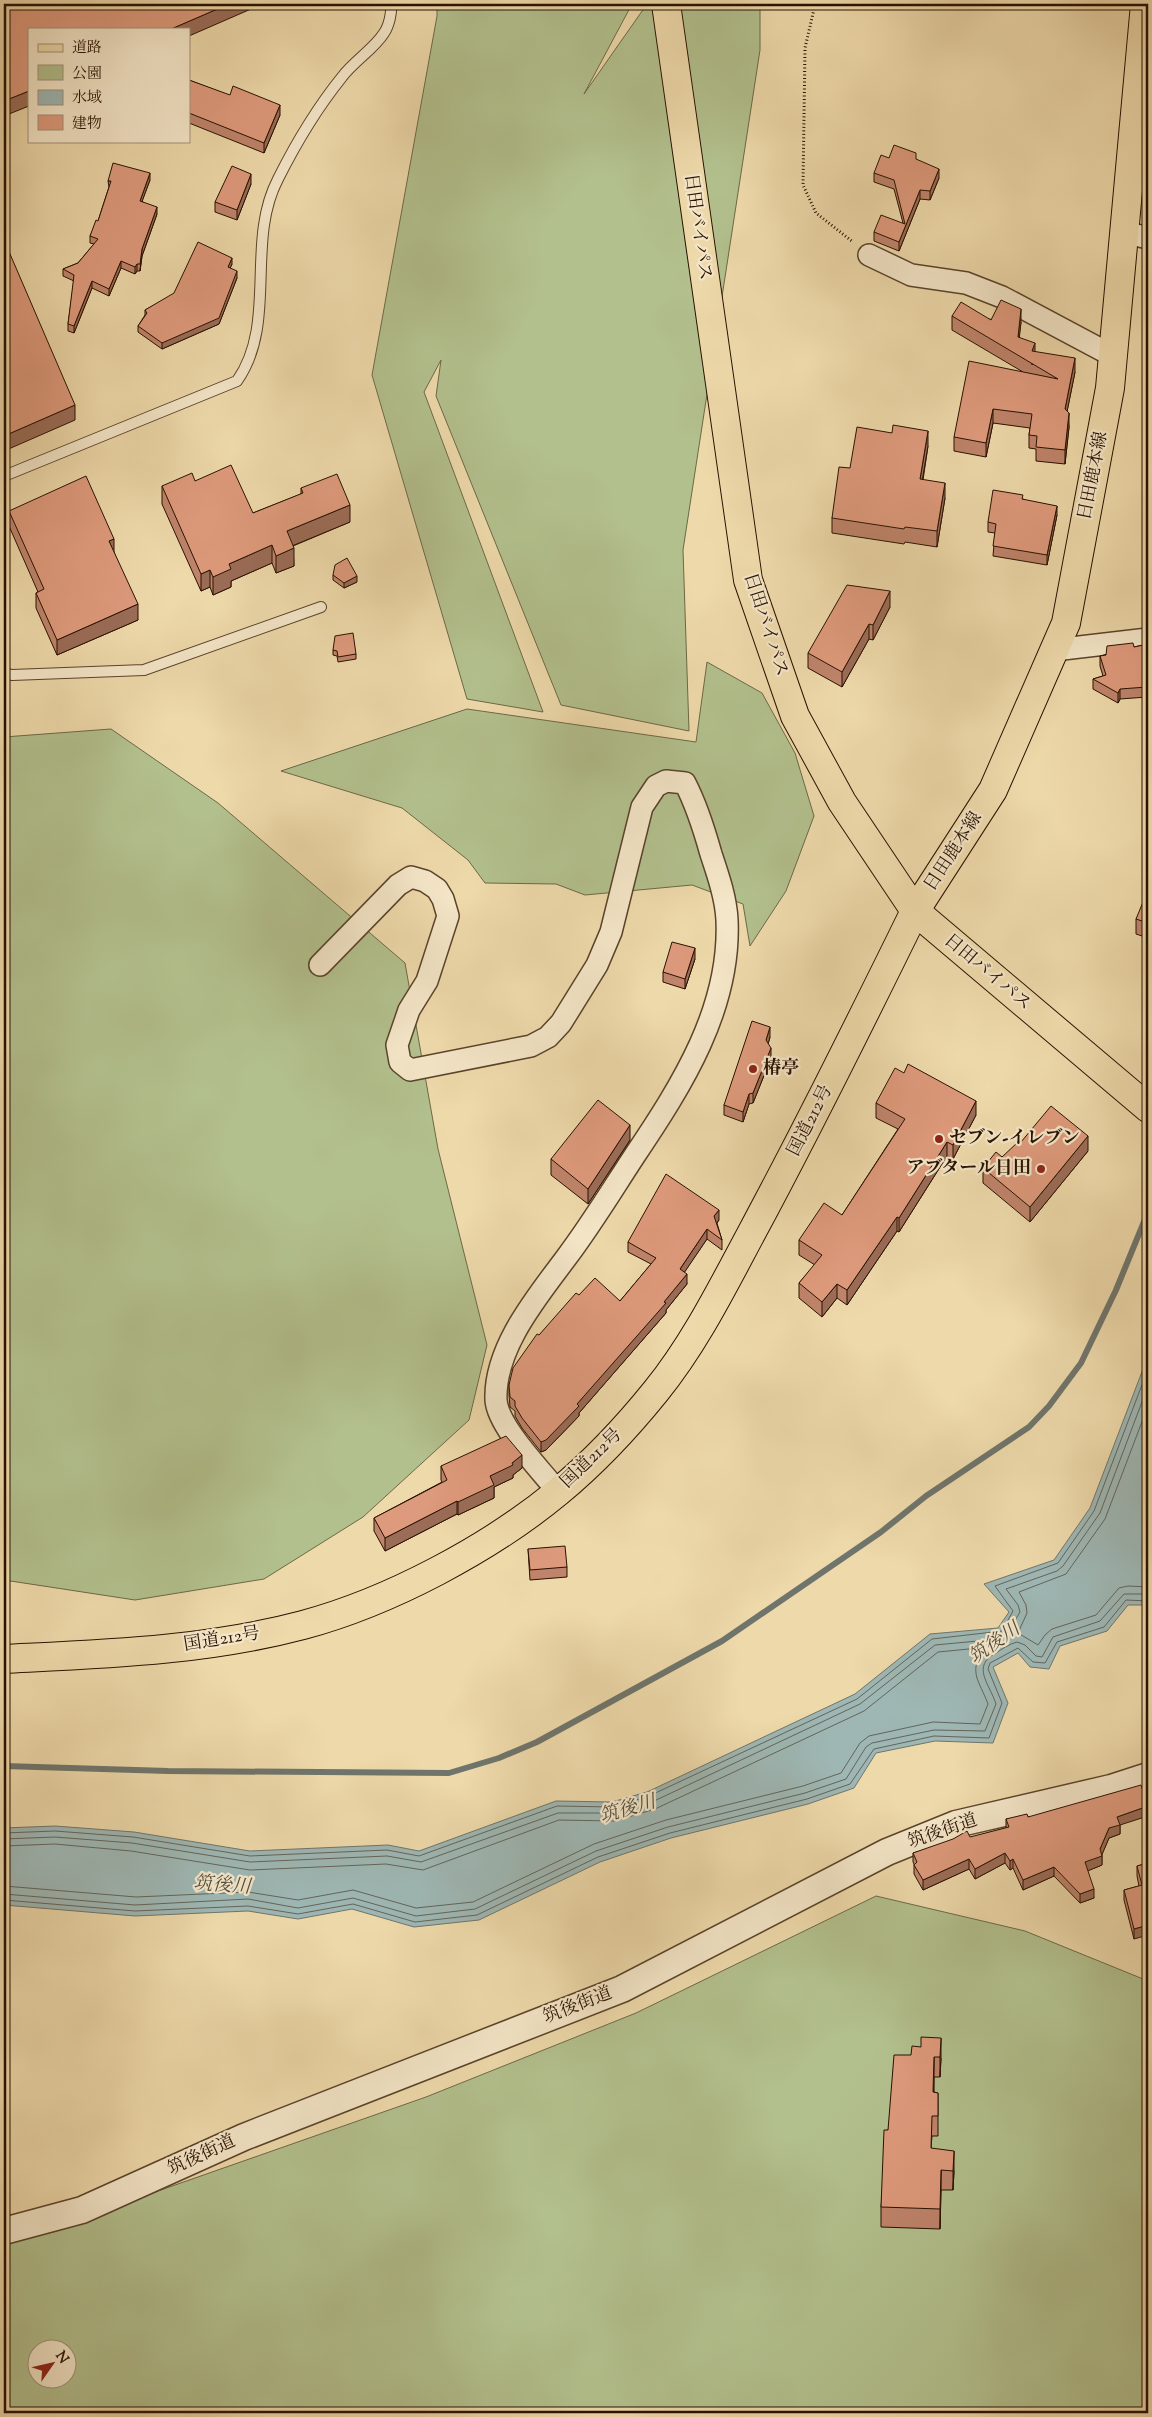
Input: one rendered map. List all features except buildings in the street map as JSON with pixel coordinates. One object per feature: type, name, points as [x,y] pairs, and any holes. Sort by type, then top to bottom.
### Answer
[{"type":"main road","name":"日田バイパス","points":[[666,4],[748,580],[795,716],[842,802],[915,911],[1148,1108]]},
{"type":"main road","name":"日田鹿本線","points":[[915,911],[993,790],[1066,623],[1110,388],[1113,356],[1136,235],[1146,7]]},
{"type":"main road","name":"国道212号","points":[[4,1659],[110,1654],[220,1644],[304,1625],[363,1605],[436,1571],[498,1536],[558,1492],[620,1432],[658,1388],[701,1326],[803,1139],[915,911]]},
{"type":"street","points":[[869,255],[911,275],[966,284],[1002,296],[1113,356]]},
{"type":"street","points":[[1054,650],[1148,639]]},
{"type":"street","points":[[320,965],[398,885],[411,877],[426,881],[437,889],[444,900],[448,916],[427,981],[409,1010],[397,1045],[400,1062],[410,1070],[531,1046],[548,1037],[561,1023],[597,965],[610,932],[642,807],[656,786],[666,781],[684,783],[696,804],[718,876],[727,918],[727,957],[716,1008],[671,1101],[616,1183],[595,1220],[526,1312],[500,1365],[496,1401],[509,1431],[558,1492]]},
{"type":"street","name":"筑後街道","points":[[4,2231],[82,2210],[244,2137],[622,1989],[887,1852],[956,1824],[1111,1788],[1148,1776]]},
{"type":"lane","points":[[4,476],[237,381],[247,367],[256,339],[261,275],[262,225],[276,181],[310,122],[343,75],[385,33],[392,10],[391,4]]},
{"type":"lane","points":[[4,672],[12,676],[144,670],[321,607]]},
{"type":"path","points":[[819,4],[814,9],[805,48],[803,185],[816,213],[869,255]]},
{"type":"green space","points":[[437,4],[632,4],[584,94],[647,4],[760,4],[760,50],[683,550],[689,731],[561,705],[436,396],[441,360],[424,392],[543,712],[467,699],[372,375],[437,16]]},
{"type":"green space","points":[[707,662],[762,693],[795,753],[814,816],[786,891],[750,946],[743,904],[692,885],[585,895],[556,884],[485,883],[468,860],[402,808],[281,771],[467,709],[696,742]]},
{"type":"green space","points":[[111,729],[218,803],[405,963],[438,1149],[487,1345],[469,1420],[363,1517],[264,1579],[135,1600],[4,1580],[4,737]]},
{"type":"green space","points":[[876,1896],[1025,1931],[1148,1981],[1148,2413],[4,2413],[4,2245],[426,2097],[636,2013]]},
{"type":"water","name":"筑後川","points":[[1148,1356],[1148,1605],[1128,1605],[1107,1631],[1060,1646],[1049,1669],[1030,1667],[1018,1653],[993,1667],[1008,1703],[993,1743],[935,1741],[876,1753],[854,1788],[808,1804],[671,1838],[600,1862],[479,1920],[414,1927],[352,1909],[298,1919],[248,1911],[135,1916],[4,1905],[4,1828],[55,1826],[134,1832],[250,1851],[388,1845],[419,1851],[556,1801],[612,1802],[647,1792],[855,1694],[930,1634],[998,1628],[1009,1612],[984,1584],[1054,1560],[1090,1508]]},
{"type":"waterway","points":[[4,1766],[168,1771],[449,1773],[499,1758],[537,1742],[722,1641],[881,1532],[926,1496],[1029,1427],[1049,1406],[1081,1363],[1116,1290],[1148,1212]]},
{"type":"place","name":"椿亭","points":[[753,1069]]},
{"type":"place","name":"セブン-イレブン","points":[[939,1139]]},
{"type":"place","name":"アブタール日田","points":[[1041,1169]]}]
